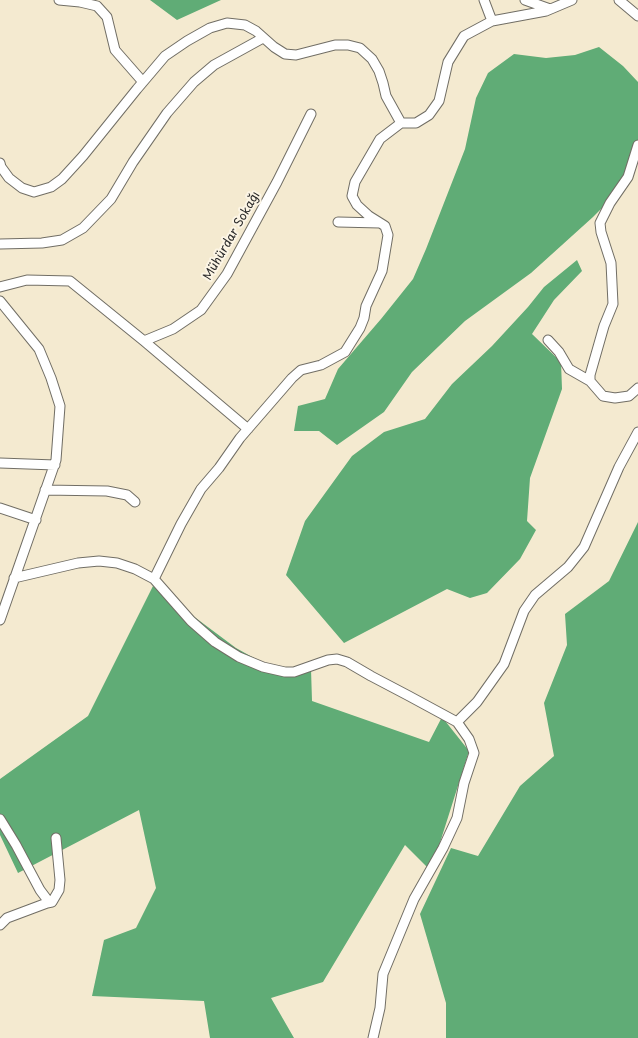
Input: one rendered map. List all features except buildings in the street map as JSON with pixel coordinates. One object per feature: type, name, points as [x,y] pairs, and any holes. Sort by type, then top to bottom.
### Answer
[{"type":"street","points":[[59,0],[97,6],[107,17],[115,50],[143,82]]},
{"type":"street","points":[[484,0],[492,21]]},
{"type":"street","points":[[525,0],[551,9]]},
{"type":"street","points":[[154,579],[181,524],[201,489],[219,468],[240,438],[301,370],[321,365],[345,352],[360,328],[366,306],[382,271],[388,235],[385,226],[369,216],[352,196],[356,182],[380,139],[401,123],[416,123],[429,115],[439,101],[448,62],[464,36],[492,21],[546,11],[572,0]]},
{"type":"street","points":[[619,0],[638,16]]},
{"type":"street","points":[[0,163],[9,178],[22,188],[34,192],[51,187],[62,179],[77,162],[166,56],[187,40],[210,28],[227,23],[245,25],[256,31],[285,54],[296,55],[335,46],[348,45],[360,48],[372,59],[379,71],[386,96],[401,123]]},
{"type":"street","points":[[0,244],[42,243],[62,240],[83,228],[111,199],[166,113],[194,82],[214,65],[263,38]]},
{"type":"street","name":"Mühürdar Sokağı","points":[[144,341],[173,329],[200,310],[227,274],[277,182],[311,114]]},
{"type":"street","points":[[590,382],[590,375],[604,326],[613,304],[611,263],[600,223],[610,203],[628,177],[638,146]]},
{"type":"street","points":[[338,222],[381,223]]},
{"type":"street","points":[[0,287],[27,280],[70,281],[248,429]]},
{"type":"street","points":[[0,301],[39,348],[60,406],[56,460],[0,620]]},
{"type":"street","points":[[548,340],[559,352],[569,369],[590,382],[603,396],[615,398],[629,396],[638,388]]},
{"type":"street","points":[[457,722],[477,702],[504,664],[524,611],[535,595],[568,567],[584,547],[619,467],[638,432]]},
{"type":"street","points":[[0,463],[54,465]]},
{"type":"street","points":[[45,490],[107,492],[127,496],[135,502]]},
{"type":"street","points":[[0,508],[36,520]]},
{"type":"street","points":[[14,578],[78,563],[99,561],[117,563],[135,569],[154,579],[191,621],[215,642],[239,657],[263,667],[286,672],[294,672],[328,660],[337,659],[347,662],[457,722],[469,739],[474,752],[464,783],[457,818],[443,848],[414,899],[383,974],[380,1008],[373,1038]]},
{"type":"street","points":[[0,819],[46,898],[47,903]]},
{"type":"street","points":[[0,925],[7,918],[52,902],[59,890],[60,880],[56,838]]},
{"type":"green space","points":[[150,0],[221,0],[177,20]]},
{"type":"green space","points":[[599,47],[623,66],[638,82],[638,157],[622,188],[531,273],[465,321],[412,372],[384,412],[337,445],[319,431],[294,431],[298,406],[325,399],[338,369],[413,279],[465,149],[476,98],[488,73],[514,54],[546,58],[575,55]]},
{"type":"green space","points":[[577,260],[582,271],[554,300],[532,334],[561,362],[562,389],[530,478],[527,521],[536,530],[520,559],[487,593],[470,598],[447,589],[344,643],[286,575],[305,521],[352,456],[384,432],[425,419],[452,384],[492,346],[544,287]]},
{"type":"green space","points":[[638,522],[638,1038],[446,1038],[446,1003],[420,914],[451,848],[478,856],[520,786],[554,756],[544,703],[567,645],[565,614],[609,581]]},
{"type":"green space","points":[[153,586],[236,648],[281,673],[311,669],[312,701],[429,742],[442,717],[469,751],[431,871],[405,845],[323,982],[271,998],[294,1038],[210,1038],[204,1001],[92,996],[104,940],[136,928],[156,888],[139,810],[18,873],[0,835],[0,779],[88,716]]}]
